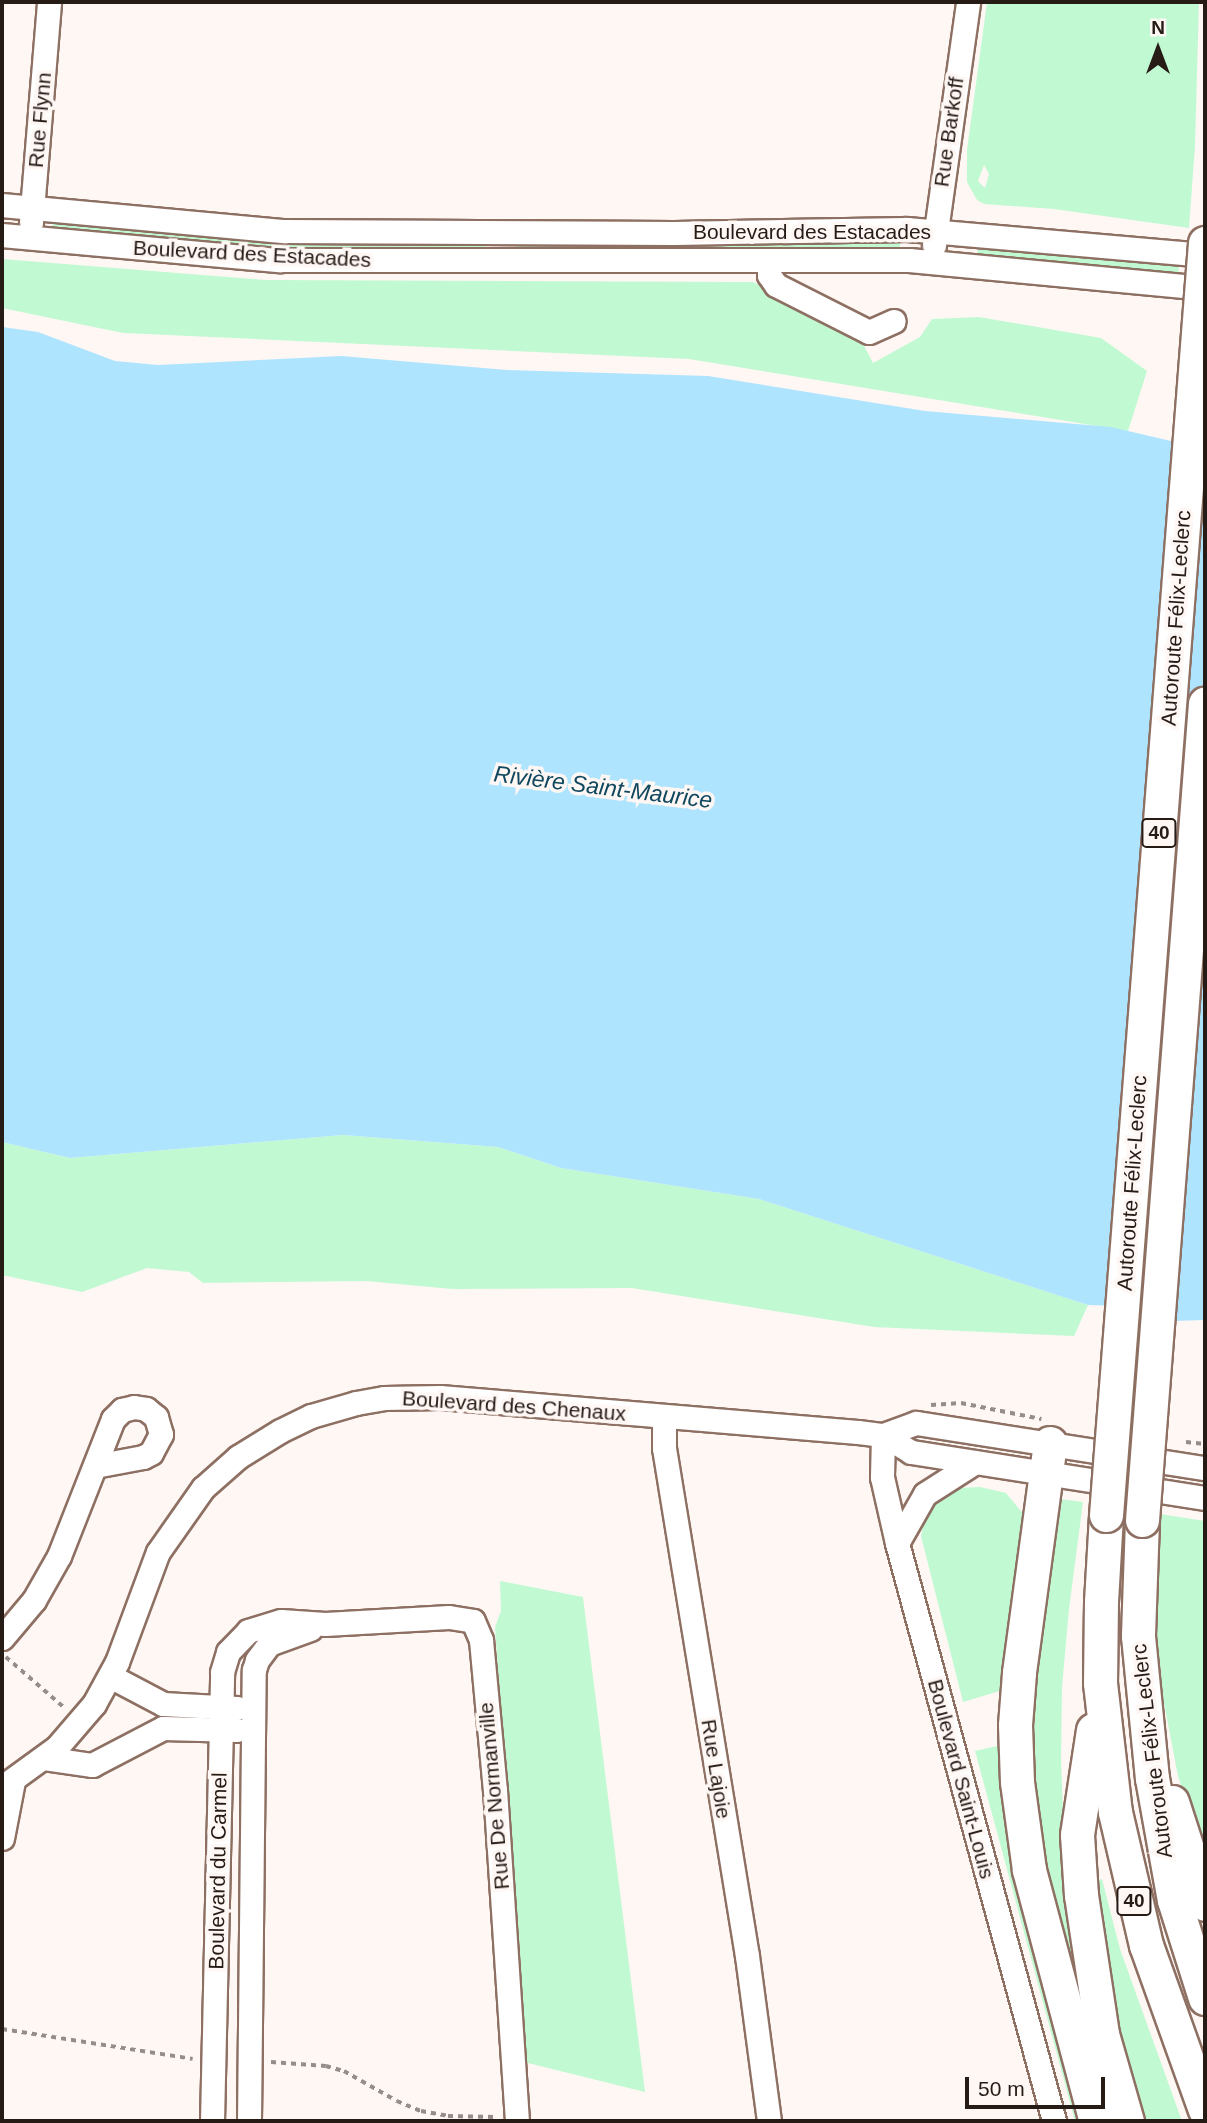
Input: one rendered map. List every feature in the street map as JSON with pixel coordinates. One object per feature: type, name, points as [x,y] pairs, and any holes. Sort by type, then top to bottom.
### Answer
[{"type":"highway","name":"Autoroute Félix-Leclerc","points":[[1205,243],[1107,1515],[1101,1602],[1100,1683],[1111,1787],[1133,1900],[1153,1966],[1205,2110]]},
{"type":"highway","name":"Autoroute Félix-Leclerc","points":[[1205,703],[1142,1520],[1138,1618],[1144,1720],[1167,1870],[1205,1998]]},
{"type":"highway","points":[[1047,1458],[1017,1690],[1015,1743],[1018,1800],[1031,1880],[1096,2121]]},
{"type":"highway","points":[[1100,1683],[1077,1835],[1092,1980],[1109,2065],[1127,2121]]},
{"type":"highway","points":[[1144,1720],[1205,1904]]},
{"type":"street","name":"Rue Flynn","points":[[30,238],[49,2]]},
{"type":"street","name":"Rue Barkoff","points":[[933,262],[968,2]]},
{"type":"street","name":"Boulevard des Estacades","points":[[2,205],[268,230],[674,233],[890,228],[1205,255]]},
{"type":"street","points":[[502,233],[502,262]]},
{"type":"street","name":"Boulevard des Estacades","points":[[2,236],[279,260],[933,262],[1205,288]]},
{"type":"street","points":[[769,261],[769,275],[776,285],[872,341],[894,321]]},
{"type":"street","name":"Boulevard des Chenaux","points":[[7,1784],[44,1758],[80,1723],[110,1676],[154,1561],[186,1510],[215,1477],[238,1457],[294,1423],[348,1405],[403,1397],[664,1416],[883,1435],[911,1452],[975,1462],[1047,1458],[1205,1468]]},
{"type":"street","name":"Rue Lajoie","points":[[664,1416],[664,1448],[747,1956],[769,2121]]},
{"type":"street","name":"Boulevard des Chenaux","points":[[883,1435],[913,1423],[1205,1498]]},
{"type":"street","name":"Boulevard Saint-Louis","points":[[883,1435],[882,1477],[897,1544],[1054,2121]]},
{"type":"street","points":[[897,1544],[925,1494],[975,1462]]},
{"type":"street","points":[[2,1638],[46,1581],[80,1509],[95,1466]]},
{"type":"street","name":"Rue De Normanville","points":[[248,1631],[281,1622],[325,1624],[449,1617],[467,1618],[477,1626],[495,1790],[517,2121]]},
{"type":"street","name":"Rue De Normanville","points":[[266,1648],[285,1636],[325,1624]]},
{"type":"street","name":"Boulevard du Carmel","points":[[212,2121],[224,1662],[233,1644],[248,1631]]},
{"type":"street","name":"Boulevard du Carmel","points":[[249,2121],[254,1670],[266,1648]]},
{"type":"street","points":[[110,1676],[163,1704],[221,1718]]},
{"type":"street","points":[[44,1758],[92,1765],[163,1728],[221,1718],[254,1719]]},
{"type":"street","points":[[2,1838],[7,1784]]},
{"type":"path","points":[[2,1653],[62,1704]]},
{"type":"green space","points":[[987,2],[1199,2],[1195,146],[1189,228],[1054,209],[984,204],[977,200],[967,182],[967,150]],"holes":[[[984,165],[989,174],[985,188],[978,181]]]},
{"type":"green space","points":[[53,219],[485,241],[485,254],[267,251],[52,231]]},
{"type":"green space","points":[[517,239],[900,239],[900,251],[517,251]]},
{"type":"green space","points":[[978,246],[1179,264],[1178,276],[977,258]]},
{"type":"green space","points":[[2,259],[266,280],[753,282],[858,334],[873,363],[920,337],[932,319],[979,317],[1101,338],[1147,371],[1128,431],[689,359],[123,333],[2,308]]},
{"type":"green space","points":[[343,1135],[498,1147],[561,1168],[759,1199],[1088,1305],[1074,1336],[874,1327],[632,1288],[452,1289],[366,1281],[203,1283],[189,1272],[147,1268],[82,1292],[2,1275],[2,1142],[70,1158]]},
{"type":"green space","points":[[980,1487],[1006,1493],[1025,1516],[1003,1690],[963,1702],[921,1536],[925,1518],[937,1500],[957,1488]]},
{"type":"green space","points":[[1060,1499],[1083,1502],[1062,1687],[1061,1759],[1065,1868],[1086,2014],[1047,1903],[1026,1763],[1053,1503]]},
{"type":"green space","points":[[1160,1514],[1205,1521],[1205,1861],[1178,1776],[1159,1677],[1155,1624]]},
{"type":"green space","points":[[500,1581],[583,1597],[645,2092],[524,2062],[495,1627],[501,1611]]},
{"type":"green space","points":[[1001,1745],[1081,2121],[1075,2121],[975,1751]]},
{"type":"green space","points":[[1102,1879],[1120,1949],[1182,2121],[1137,2121],[1126,2090],[1095,1881]]},
{"type":"water","name":"Rivière Saint-Maurice","points":[[2,327],[38,332],[115,361],[158,365],[341,356],[507,370],[708,376],[925,411],[1111,427],[1205,449],[1205,1320],[1173,1321],[1119,1306],[1088,1305],[759,1199],[561,1168],[498,1147],[343,1135],[70,1158],[2,1142]]}]
